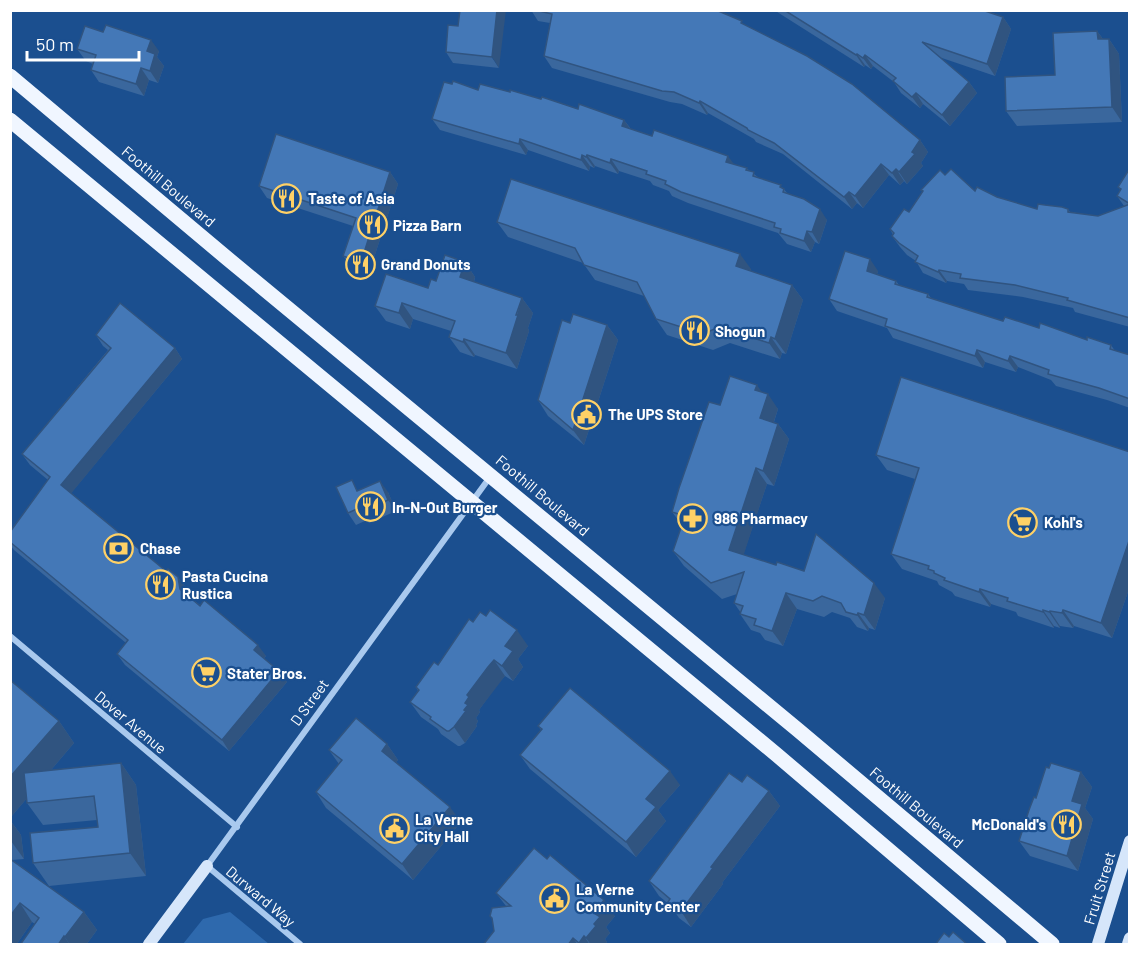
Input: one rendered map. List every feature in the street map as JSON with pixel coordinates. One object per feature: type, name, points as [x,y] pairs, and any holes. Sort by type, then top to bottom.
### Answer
[{"type":"main road","name":"Foothill Boulevard","points":[[10,76],[1052,945]]},
{"type":"main road","points":[[10,120],[785,762],[999,945]]},
{"type":"main road","name":"Fruit Street","points":[[1098,945],[1130,841]]},
{"type":"main road","name":"D Street","points":[[149,945],[207,866]]},
{"type":"main road","points":[[1128,945],[1130,938]]},
{"type":"street","name":"D Street","points":[[207,866],[491,475]]},
{"type":"street","name":"Dover Avenue","points":[[10,636],[237,827]]},
{"type":"street","name":"Durward Way","points":[[207,866],[300,945]]},
{"type":"shaded area","points":[[230,912],[269,944],[183,944],[203,919]]},
{"type":"building","points":[[460,10],[497,10],[492,57],[446,52],[448,25],[458,26]]},
{"type":"building","points":[[535,10],[716,10],[742,21],[741,23],[807,56],[852,84],[920,140],[912,152],[915,154],[899,172],[896,169],[892,173],[881,164],[855,196],[849,192],[844,197],[774,143],[700,101],[699,103],[674,92],[662,91],[544,56],[552,14]]},
{"type":"building","points":[[784,10],[982,10],[1003,17],[987,64],[922,42],[969,82],[942,115],[916,93],[912,97],[893,81],[896,78],[865,55],[863,58],[856,55]]},
{"type":"building","points":[[106,25],[151,40],[147,51],[155,54],[150,71],[141,68],[136,84],[91,70],[96,55],[77,49],[85,26],[103,32]]},
{"type":"building","points":[[1097,31],[1098,39],[1109,39],[1112,107],[1006,111],[1005,77],[1055,75],[1053,33]]},
{"type":"building","points":[[453,81],[478,90],[480,84],[541,99],[542,97],[578,109],[579,104],[624,120],[622,126],[652,136],[654,130],[728,156],[726,162],[747,168],[746,170],[754,172],[753,176],[781,185],[783,192],[804,199],[820,209],[812,232],[807,231],[804,241],[780,233],[781,229],[774,227],[775,223],[681,192],[665,184],[666,181],[646,174],[647,171],[611,159],[610,163],[582,155],[581,160],[520,139],[519,144],[432,119],[444,82],[452,84]]},
{"type":"building","points":[[276,134],[390,172],[361,262],[343,256],[356,218],[259,186]]},
{"type":"building","points":[[1130,168],[1130,204],[1117,196],[1121,189],[1118,187]]},
{"type":"building","points":[[951,169],[975,191],[977,187],[997,197],[1037,209],[1038,204],[1062,207],[1068,209],[1068,212],[1098,216],[1130,204],[1130,318],[1067,300],[1068,298],[1015,285],[960,278],[961,274],[939,270],[938,272],[915,262],[918,256],[899,243],[892,236],[894,233],[890,229],[904,209],[909,212],[923,191],[921,190],[940,170],[945,175]]},
{"type":"building","points":[[511,179],[740,254],[736,266],[792,285],[775,339],[771,337],[769,343],[719,327],[703,334],[656,319],[637,282],[584,265],[575,248],[497,222]]},
{"type":"building","points":[[845,251],[870,259],[867,271],[896,281],[895,284],[928,294],[927,297],[1003,321],[1005,317],[1039,328],[1040,323],[1087,340],[1087,337],[1111,345],[1110,349],[1130,355],[1130,399],[1048,374],[1049,370],[1010,356],[1008,361],[977,350],[975,356],[885,326],[887,319],[829,299]]},
{"type":"building","points":[[445,255],[465,262],[460,277],[522,298],[506,353],[464,339],[463,342],[449,337],[455,321],[402,303],[399,313],[375,306],[386,274],[428,288],[431,279],[436,281]]},
{"type":"building","points":[[120,303],[175,348],[61,485],[166,571],[168,569],[178,577],[180,589],[200,606],[204,600],[258,645],[254,650],[279,671],[222,740],[117,654],[128,640],[10,542],[10,532],[50,477],[22,454],[111,348],[96,335]]},
{"type":"building","points":[[573,314],[607,325],[573,430],[538,400],[562,320],[570,323]]},
{"type":"building","points":[[730,376],[757,385],[755,390],[768,394],[760,418],[778,424],[763,471],[756,468],[729,550],[804,571],[816,534],[874,583],[864,615],[846,612],[841,603],[822,596],[813,601],[786,593],[772,631],[754,625],[756,619],[740,614],[743,606],[734,603],[744,572],[711,583],[673,551],[685,516],[672,512],[679,488],[709,402],[720,405]]},
{"type":"building","name":"Kohl's","points":[[901,377],[1130,452],[1130,538],[1101,623],[1063,610],[1062,613],[1043,610],[1043,612],[1007,601],[1008,598],[980,589],[979,592],[944,580],[945,578],[928,569],[929,566],[891,554],[919,468],[876,455]]},
{"type":"building","points":[[352,480],[357,491],[380,481],[388,500],[361,511],[359,508],[348,513],[336,487]]},
{"type":"building","points":[[490,610],[517,630],[505,646],[513,651],[502,666],[494,660],[488,667],[467,695],[469,697],[465,703],[468,705],[464,710],[466,711],[454,727],[447,731],[410,702],[419,690],[416,687],[434,662],[438,665],[469,619],[473,622],[480,612],[486,616]]},
{"type":"building","points":[[10,680],[59,721],[10,777]]},
{"type":"building","points":[[570,688],[670,771],[646,799],[656,807],[626,842],[520,755],[542,729],[538,726]]},
{"type":"building","points":[[356,718],[387,744],[382,751],[450,807],[402,864],[316,792],[342,760],[329,750]]},
{"type":"building","points":[[121,763],[130,853],[33,863],[30,833],[98,827],[94,796],[27,803],[24,773]]},
{"type":"building","points":[[1051,763],[1081,772],[1072,801],[1082,804],[1067,856],[1019,841],[1046,767],[1049,768]]},
{"type":"building","points":[[729,773],[742,782],[747,775],[769,791],[711,867],[713,868],[681,911],[668,902],[670,899],[649,881]]},
{"type":"building","name":"La Verne Community Center","points":[[534,848],[547,859],[550,855],[604,900],[594,913],[600,917],[594,924],[596,926],[579,943],[573,938],[568,945],[483,945],[494,931],[490,916],[492,908],[511,906],[496,893]]},
{"type":"building","points":[[10,859],[84,912],[58,945],[20,945],[39,918],[20,903],[10,916]]},
{"type":"building","points":[[953,932],[968,945],[935,945],[944,933],[949,937]]},
{"type":"place","name":"Taste of Asia","points":[[287,198]]},
{"type":"place","name":"Pizza Barn","points":[[372,225]]},
{"type":"place","name":"Grand Donuts","points":[[360,264]]},
{"type":"place","name":"Shogun","points":[[694,331]]},
{"type":"place","name":"The UPS Store","points":[[587,414]]},
{"type":"place","name":"In-N-Out Burger","points":[[371,507]]},
{"type":"place","name":"986 Pharmacy","points":[[693,518]]},
{"type":"place","name":"Kohl's","points":[[1023,522]]},
{"type":"place","name":"Chase","points":[[119,548]]},
{"type":"place","name":"Pasta Cucina Rustica","points":[[161,585]]},
{"type":"place","name":"Stater Bros.","points":[[206,673]]},
{"type":"place","name":"McDonald's","points":[[1067,824]]},
{"type":"place","name":"La Verne City Hall","points":[[394,828]]},
{"type":"place","name":"La Verne Community Center","points":[[555,898]]}]
